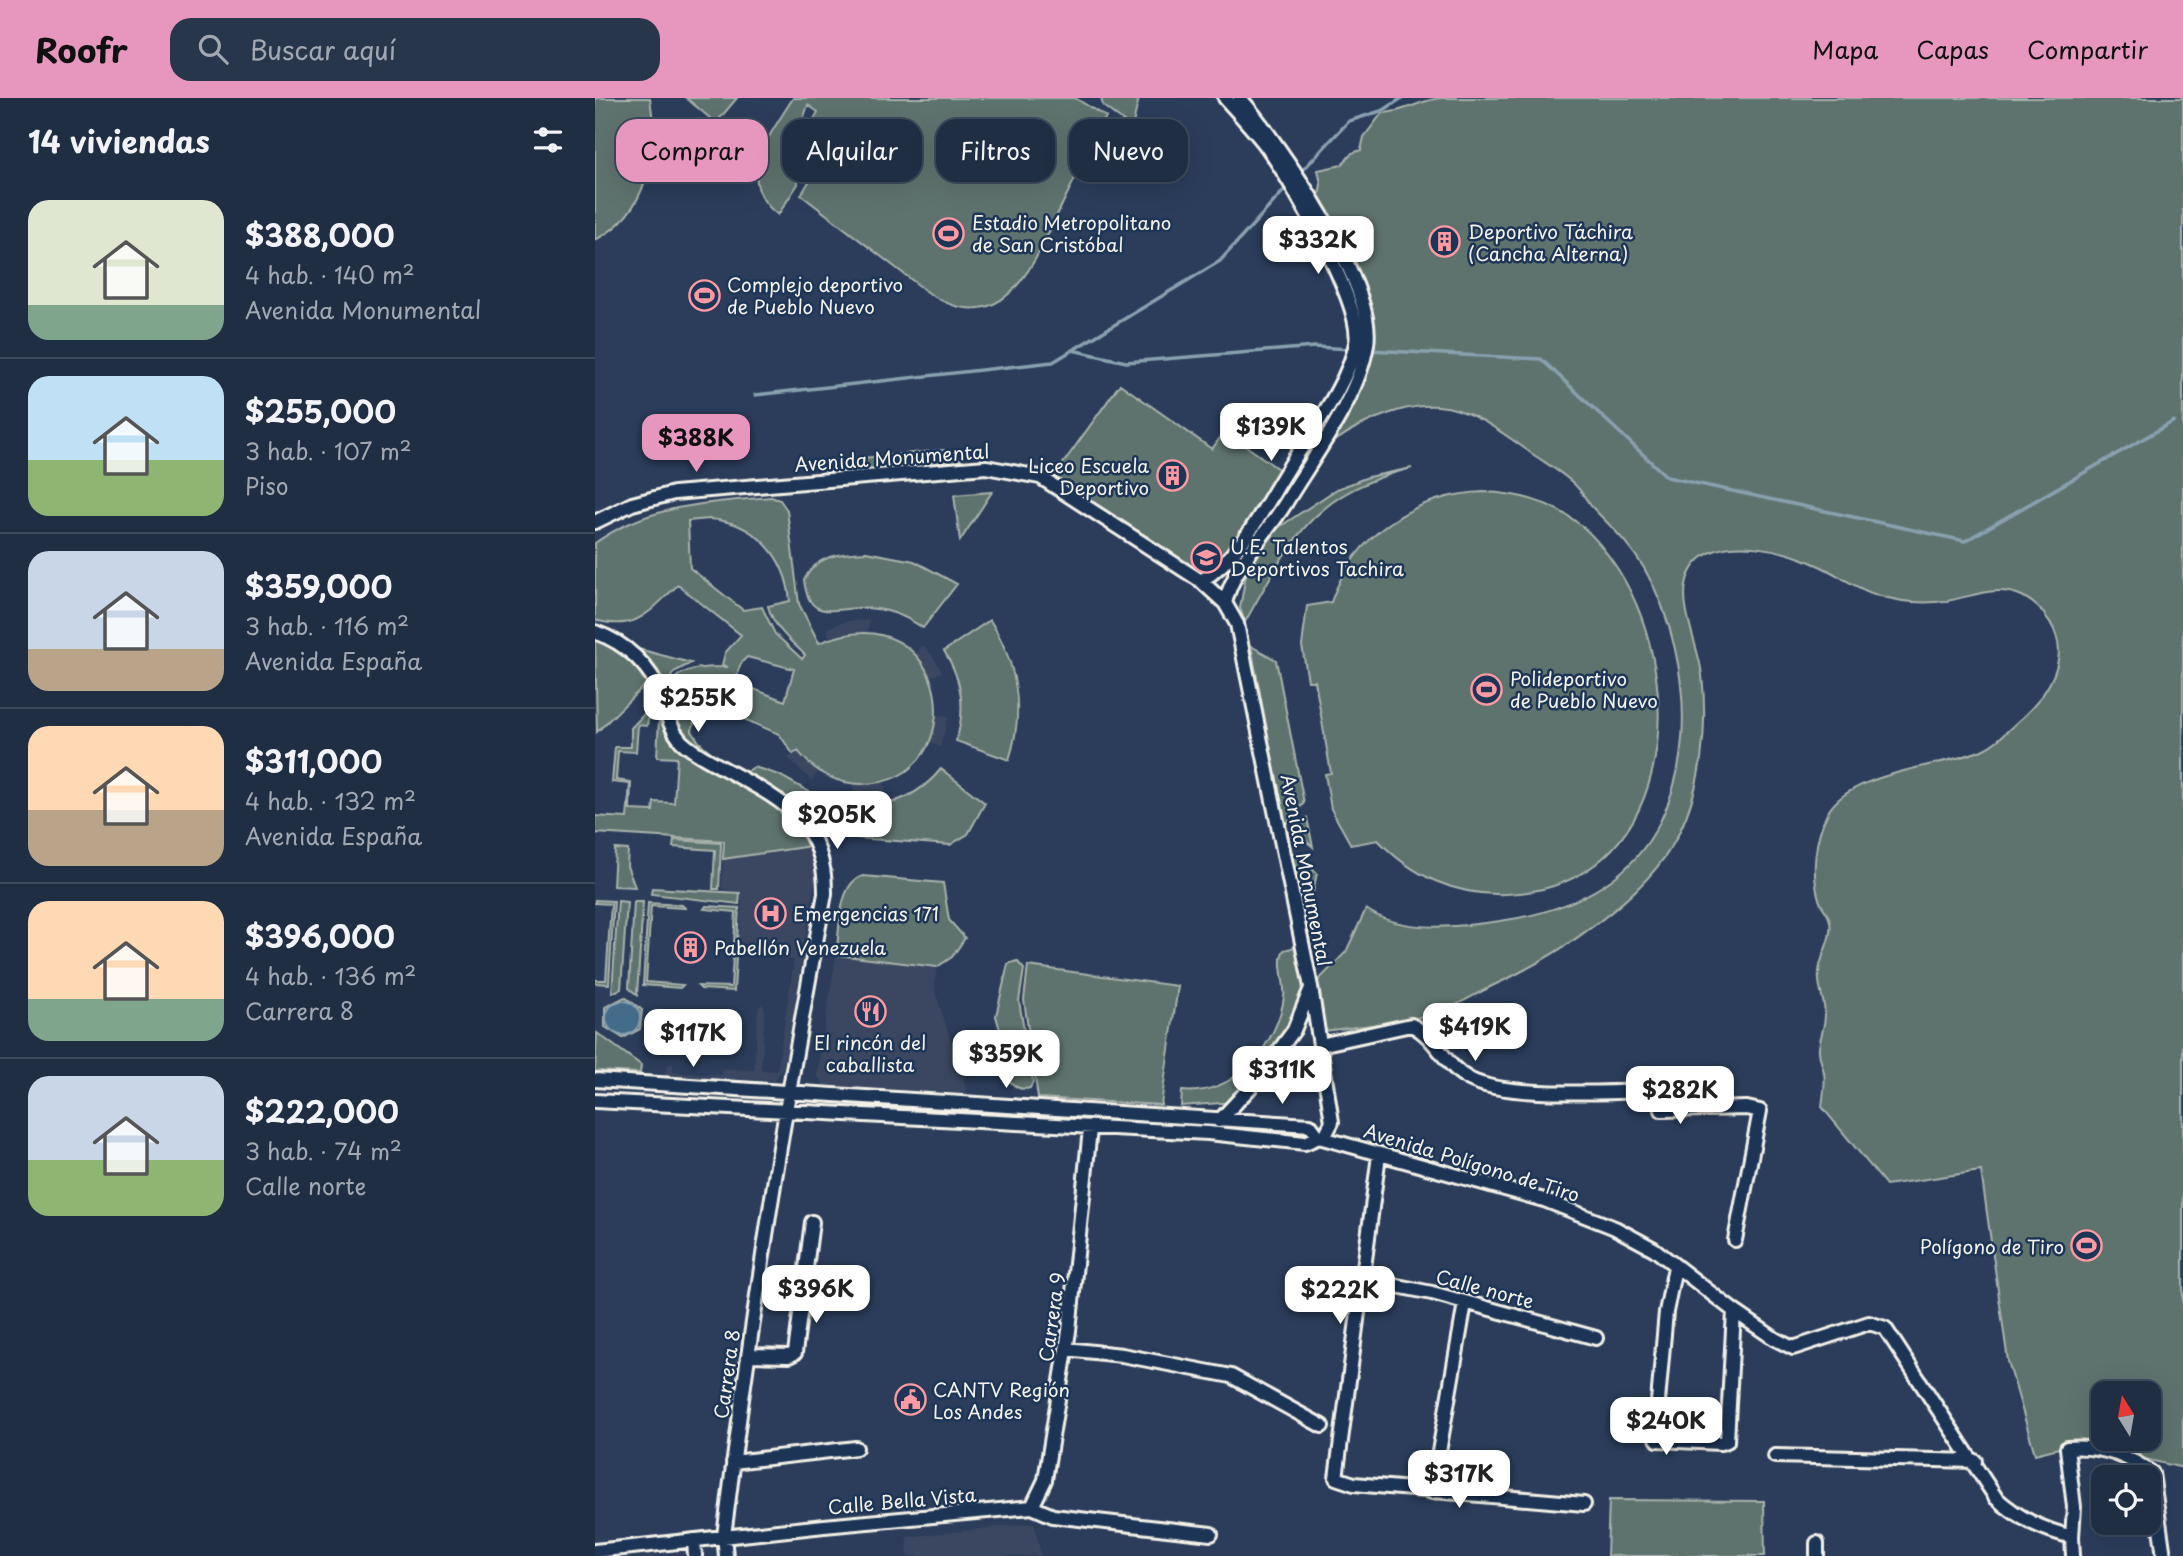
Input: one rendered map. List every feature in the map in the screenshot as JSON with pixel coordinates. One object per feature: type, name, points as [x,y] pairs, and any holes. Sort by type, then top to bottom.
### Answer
[{"type":"street","points":[[1225,98],[1270,142],[1350,305],[1362,342]]},
{"type":"street","points":[[1225,603],[1235,575],[1298,480],[1347,399],[1362,342],[1369,328],[1361,303],[1317,207],[1240,98]]},
{"type":"street","points":[[1201,581],[1222,568],[1250,530],[1358,357]]},
{"type":"street","name":"Avenida Monumental","points":[[595,522],[617,510],[674,493],[986,467],[1040,477],[1201,581],[1225,603],[1237,624],[1311,987],[1332,1122],[1322,1137]]},
{"type":"street","points":[[1286,472],[1298,480]]},
{"type":"street","name":"Carrera 8","points":[[595,632],[620,644],[644,665],[658,688],[671,726],[683,743],[786,804],[809,830],[820,852],[825,894],[746,1329],[748,1355],[724,1536],[726,1556]]},
{"type":"street","name":"Avenida Monumental","points":[[1208,1133],[1259,1077],[1294,1030],[1311,987]]},
{"type":"street","points":[[1320,1045],[1412,1025],[1425,1031],[1455,1070],[1491,1088],[1657,1091],[1662,1110],[1747,1108],[1760,1111],[1735,1240]]},
{"type":"street","name":"Avenida Polígono de Tiro","points":[[595,1080],[1310,1125],[1322,1137],[1543,1200],[1639,1240],[1734,1311],[1793,1348],[1869,1323],[1885,1328],[1975,1461],[1996,1498],[2016,1517],[2044,1530],[2072,1537]]},
{"type":"street","points":[[595,1101],[1090,1129],[1208,1133],[1305,1143],[1322,1137]]},
{"type":"street","name":"Carrera 9","points":[[1032,1507],[1045,1480],[1066,1349],[1080,1246],[1090,1129]]},
{"type":"street","points":[[1379,1155],[1343,1434],[1335,1472],[1340,1481],[1433,1492],[1584,1504]]},
{"type":"street","points":[[748,1355],[789,1356],[795,1353],[812,1222]]},
{"type":"street","points":[[1675,1267],[1665,1312],[1654,1435],[1658,1440],[1727,1441],[1734,1311]]},
{"type":"street","name":"Calle norte","points":[[1362,1279],[1596,1338]]},
{"type":"street","points":[[1433,1492],[1465,1303]]},
{"type":"street","points":[[1066,1349],[1122,1355],[1231,1376],[1322,1426]]},
{"type":"street","points":[[2073,1556],[2074,1507],[2067,1448],[2085,1447],[2133,1459],[2152,1473],[2164,1556]]},
{"type":"street","points":[[733,1462],[856,1448]]},
{"type":"street","points":[[1775,1456],[1975,1461]]},
{"type":"street","name":"Calle Bella Vista","points":[[596,1553],[724,1536],[1032,1507],[1053,1516],[1211,1534]]},
{"type":"street","points":[[694,1540],[695,1556]]},
{"type":"shaded area","points":[[869,620],[868,632],[830,638],[826,628],[847,621]]},
{"type":"shaded area","points":[[923,645],[942,672],[931,677],[915,654]]},
{"type":"shaded area","points":[[937,715],[949,716],[940,747],[930,742]]},
{"type":"shaded area","points":[[798,751],[818,771],[812,781],[788,758]]},
{"type":"shaded area","points":[[883,781],[886,792],[853,795],[854,784]]},
{"type":"shaded area","points":[[811,846],[815,879],[785,1066],[774,1081],[666,1075],[666,1066],[673,1063],[673,1072],[722,1075],[722,1068],[754,1070],[758,1008],[762,1004],[765,1009],[761,1070],[777,1071],[794,960],[739,951],[742,892],[722,889],[723,859]]},
{"type":"shaded area","points":[[836,955],[937,967],[935,991],[968,1094],[824,1085],[817,1075]]},
{"type":"shaded area","points":[[623,1001],[635,1006],[640,1018],[635,1030],[623,1035],[611,1030],[606,1018],[611,1006]]},
{"type":"shaded area","points":[[1034,1523],[1041,1556],[908,1556],[907,1537]]},
{"type":"green space","points":[[595,98],[650,98],[652,119],[616,119],[616,182],[645,182],[627,214],[613,229],[595,240]]},
{"type":"green space","points":[[686,98],[737,98],[719,119],[711,119]]},
{"type":"green space","name":"Estadio Metropolitano de San Cristóbal","points":[[793,98],[1075,98],[1106,117],[1069,119],[1069,182],[1074,182],[1028,271],[1014,289],[997,302],[978,308],[956,306],[930,294],[801,195],[809,182],[922,182],[922,119],[815,119],[818,112],[808,105],[803,119],[782,119],[782,182],[798,184],[778,215],[765,201],[758,182],[768,182],[768,139]]},
{"type":"green space","points":[[1101,98],[1139,98],[1134,119],[1120,119],[1103,106]]},
{"type":"green space","points":[[1441,98],[2183,98],[2183,1468],[2112,1451],[2161,1451],[2161,1381],[2091,1381],[2091,1446],[2078,1443],[2035,1454],[2008,1361],[1981,1171],[1886,1185],[1822,1107],[1825,1077],[1819,1048],[1825,1015],[1819,978],[1830,922],[1819,899],[1815,867],[1823,823],[1838,800],[1855,788],[1897,773],[1982,750],[2001,738],[2036,703],[2056,670],[2058,641],[2044,614],[2022,596],[1993,591],[1946,601],[1902,601],[1869,592],[1815,564],[1788,554],[1756,547],[1725,548],[1711,552],[1699,560],[1690,572],[1685,600],[1704,695],[1698,777],[1678,835],[1645,881],[1597,924],[1570,943],[1517,974],[1438,1013],[1318,1032],[1312,989],[1294,1030],[1235,1102],[1181,1106],[1182,1091],[1201,1091],[1219,1085],[1236,1076],[1263,1049],[1280,1015],[1284,997],[1281,960],[1284,950],[1302,945],[1312,987],[1346,952],[1366,909],[1396,922],[1431,927],[1527,916],[1580,898],[1604,885],[1637,856],[1660,821],[1675,780],[1682,737],[1682,692],[1675,648],[1662,606],[1638,559],[1573,483],[1487,423],[1463,412],[1438,406],[1396,411],[1357,427],[1330,443],[1320,445],[1347,399],[1369,328],[1317,207],[1321,184],[1318,170],[1342,165],[1352,153],[1361,150],[1364,137],[1382,113]]},
{"type":"green space","points":[[1120,384],[1212,449],[1225,431],[1288,476],[1212,572],[1197,572],[1054,476]]},
{"type":"green space","points":[[944,450],[975,467],[826,479],[852,459]]},
{"type":"green space","points":[[1412,468],[1378,478],[1350,491],[1309,523],[1277,566],[1245,622],[1240,608],[1246,574],[1261,539],[1337,489],[1368,477]]},
{"type":"green space","points":[[992,492],[960,541],[954,495]]},
{"type":"green space","name":"Polideportivo de Pueblo Nuevo","points":[[1483,492],[1508,494],[1557,509],[1595,539],[1619,571],[1641,617],[1655,669],[1658,722],[1652,773],[1634,819],[1604,857],[1562,883],[1506,894],[1470,891],[1436,881],[1405,864],[1378,840],[1351,845],[1331,809],[1325,774],[1331,773],[1315,681],[1308,681],[1302,646],[1307,606],[1331,602],[1341,578],[1371,539],[1411,510],[1433,501]]},
{"type":"green space","points":[[771,497],[780,500],[787,510],[799,604],[819,643],[864,633],[899,642],[922,663],[934,692],[935,724],[923,754],[899,775],[862,784],[843,782],[818,770],[798,751],[793,754],[779,734],[709,704],[696,712],[692,731],[699,742],[721,761],[683,742],[667,705],[673,680],[698,668],[728,667],[722,665],[725,653],[741,635],[678,585],[650,611],[633,621],[610,623],[595,620],[595,543],[636,520],[658,513],[702,504]],"holes":[[[709,519],[726,522],[754,534],[775,556],[782,570],[790,601],[768,606],[770,614],[778,627],[805,655],[802,659],[775,634],[762,607],[743,610],[690,568],[688,521]],[[747,657],[794,669],[785,701],[738,683],[739,669]]]},
{"type":"green space","points":[[866,552],[914,561],[957,584],[923,628],[882,610],[826,610],[812,603],[804,580],[815,565],[830,557]]},
{"type":"green space","points":[[990,620],[1007,653],[1016,688],[1017,724],[1009,760],[956,741],[961,718],[960,695],[955,673],[944,651]]},
{"type":"green space","points":[[595,637],[625,655],[649,681],[597,732]]},
{"type":"green space","points":[[1251,646],[1276,660],[1304,803],[1285,825]]},
{"type":"green space","points":[[635,648],[691,663],[674,672],[664,688]]},
{"type":"green space","points":[[659,705],[665,725],[765,794],[783,810],[811,846],[723,859],[724,841],[595,833],[595,816],[627,818],[630,784],[612,782],[615,747],[631,747],[631,728],[652,706]],"holes":[[[648,719],[659,719],[657,757],[677,758],[674,803],[654,802],[653,811],[630,810],[631,782],[616,780],[618,751],[636,752],[638,725],[647,726]]]},
{"type":"green space","points":[[754,767],[779,775],[827,802],[817,830],[804,823],[743,774]]},
{"type":"green space","points":[[941,769],[985,803],[968,834],[950,845],[857,838],[858,808],[882,805],[904,798],[924,786]]},
{"type":"green space","points":[[1307,818],[1313,847],[1295,832]]},
{"type":"green space","points":[[674,840],[721,843],[719,889],[713,889],[715,850],[673,847]]},
{"type":"green space","points":[[615,849],[628,850],[627,866],[635,887],[613,886]]},
{"type":"green space","points":[[1289,850],[1317,873],[1310,907],[1308,943]]},
{"type":"green space","points":[[863,876],[943,883],[949,920],[965,938],[952,957],[937,967],[836,955],[844,898],[848,888]]},
{"type":"green space","points":[[652,888],[740,893],[739,904],[651,894]]},
{"type":"green space","points":[[595,900],[614,901],[609,984],[595,983],[595,980],[606,980],[611,904],[595,903]]},
{"type":"green space","points":[[618,901],[627,902],[621,989],[612,993]]},
{"type":"green space","points":[[634,902],[643,902],[637,995],[629,988]]},
{"type":"green space","points":[[648,903],[682,905],[685,908],[651,906],[646,982],[683,985],[680,988],[643,985]]},
{"type":"green space","points":[[706,906],[739,908],[734,991],[701,989],[698,986],[731,987],[736,912],[704,909]]},
{"type":"green space","points":[[1017,961],[1024,969],[1019,1001],[1033,1082],[1030,1088],[1026,1089],[1017,1087],[1007,1077],[1012,1047],[1000,1030],[996,1016],[1008,964]]},
{"type":"green space","points":[[1028,966],[1178,986],[1161,1105],[1038,1098],[1024,1000]]},
{"type":"green space","points":[[625,997],[642,1010],[640,1029],[623,1038],[605,1027],[605,1007]]},
{"type":"green space","points":[[597,1033],[641,1065],[640,1073],[595,1071]]},
{"type":"green space","points":[[1609,1500],[1764,1501],[1765,1556],[1607,1556]]},
{"type":"waterway","points":[[1300,173],[1349,121],[1384,110],[1402,98]]},
{"type":"waterway","points":[[755,395],[1053,362],[1220,261],[1288,186]]},
{"type":"waterway","points":[[1072,350],[1126,362],[1315,347],[1351,349]]},
{"type":"waterway","points":[[1369,350],[1541,359],[1667,477],[1965,541],[2174,421]]},
{"type":"place","name":"Estadio Metropolitano de San Cristóbal","points":[[949,233]]},
{"type":"place","name":"Deportivo Táchira (Cancha Alterna)","points":[[1445,242]]},
{"type":"place","name":"Complejo deportivo de Pueblo Nuevo","points":[[704,295]]},
{"type":"place","name":"Liceo Escuela Deportivo","points":[[1172,476]]},
{"type":"place","name":"U.E. Talentos Deportivos Tachira","points":[[1207,557]]},
{"type":"place","name":"Polideportivo de Pueblo Nuevo","points":[[1487,689]]},
{"type":"place","name":"Emergencias 171","points":[[770,913]]},
{"type":"place","name":"Pabellón Venezuela","points":[[691,947]]},
{"type":"place","name":"El rincón del caballista","points":[[870,1011]]},
{"type":"place","name":"Polígono de Tiro","points":[[2087,1246]]},
{"type":"place","name":"CANTV Región Los Andes","points":[[910,1400]]}]
